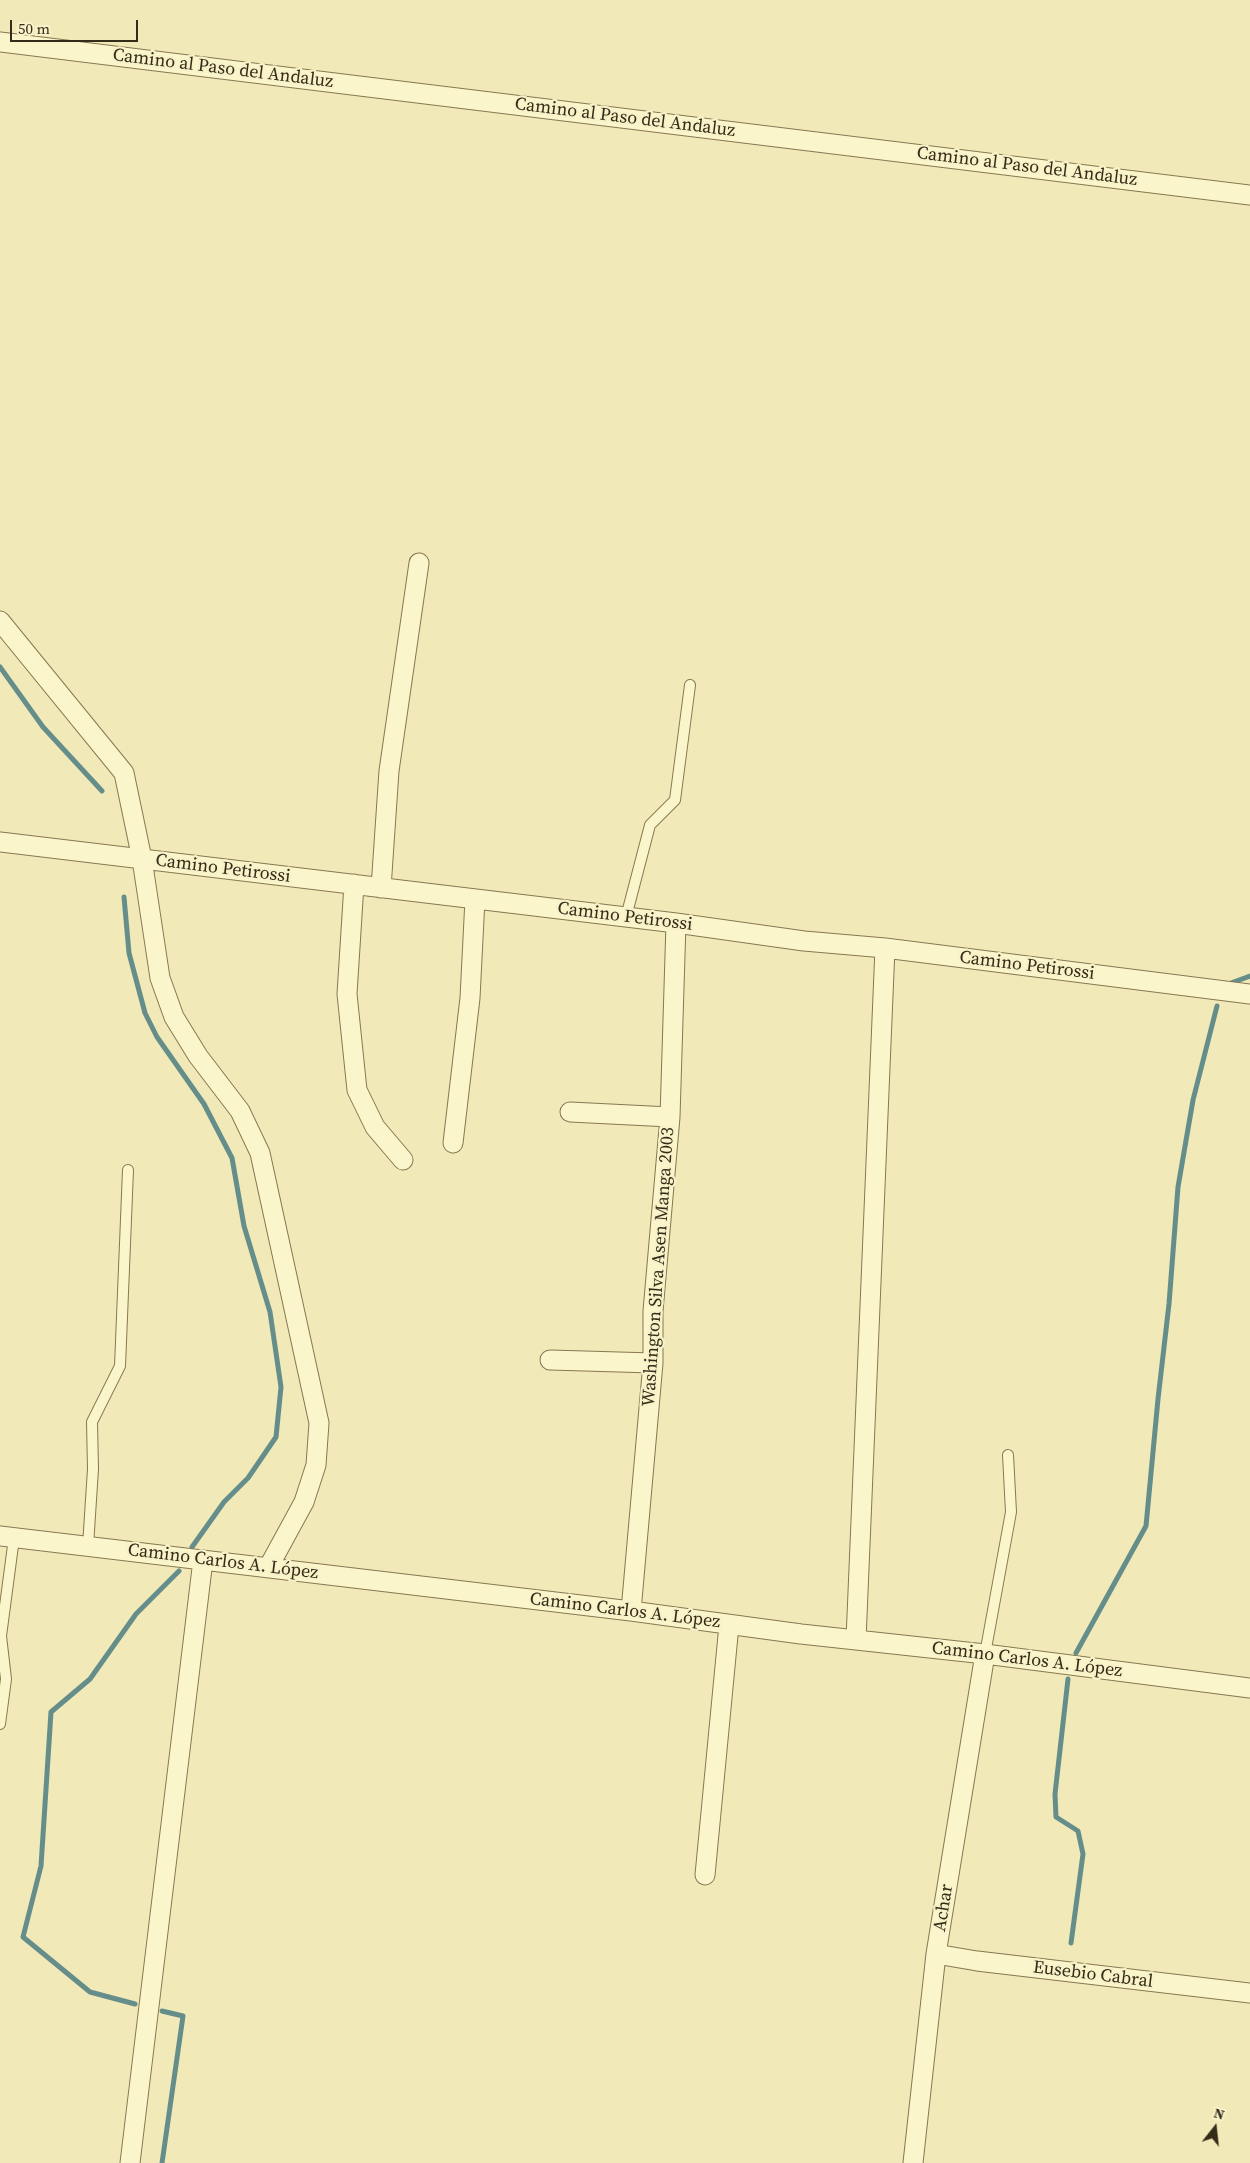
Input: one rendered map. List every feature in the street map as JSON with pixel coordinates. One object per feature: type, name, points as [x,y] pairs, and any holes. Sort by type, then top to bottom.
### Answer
[{"type":"street","name":"Camino al Paso del Andaluz","points":[[0,42],[1250,195]]},
{"type":"street","points":[[381,888],[389,771],[419,563]]},
{"type":"street","points":[[0,621],[124,773],[142,859],[160,978],[174,1017],[198,1056],[240,1111],[260,1153],[319,1423],[316,1465],[304,1502],[268,1568]]},
{"type":"street","name":"Camino Petirossi","points":[[0,842],[676,923],[804,941],[885,948],[1250,994]]},
{"type":"street","points":[[354,884],[347,994],[357,1090],[375,1127],[403,1160]]},
{"type":"street","points":[[453,1143],[470,998],[475,899]]},
{"type":"street","name":"Washington Silva Asen Manga 2003","points":[[631,1611],[653,1364],[653,1311],[670,1117],[676,923]]},
{"type":"street","points":[[856,1640],[870,1279],[875,1225],[882,970],[885,948]]},
{"type":"street","points":[[570,1112],[670,1117]]},
{"type":"street","points":[[550,1360],[653,1364]]},
{"type":"street","name":"Camino Carlos A. López","points":[[7,1537],[631,1611],[729,1625],[985,1654],[1250,1688]]},
{"type":"street","points":[[130,2163],[203,1560]]},
{"type":"street","points":[[705,1875],[729,1625]]},
{"type":"street","name":"Achar","points":[[913,2163],[936,1954],[985,1654]]},
{"type":"street","name":"Eusebio Cabral","points":[[936,1954],[977,1961],[1250,1993]]},
{"type":"lane","points":[[626,917],[650,825],[675,800],[690,685]]},
{"type":"lane","points":[[88,1546],[93,1469],[92,1422],[120,1366],[128,1170]]},
{"type":"lane","points":[[985,1654],[1011,1512],[1008,1455]]},
{"type":"lane","points":[[0,1724],[6,1679],[1,1636],[7,1537]]},
{"type":"waterway","points":[[0,667],[43,727],[102,791]]},
{"type":"waterway","points":[[124,897],[129,953],[145,1013],[157,1037],[204,1104],[232,1158],[244,1226],[270,1312],[281,1387],[276,1437],[248,1478],[224,1502],[192,1547]]},
{"type":"waterway","points":[[1231,983],[1250,976]]},
{"type":"waterway","points":[[1076,1653],[1146,1526],[1169,1304],[1178,1187],[1193,1100],[1217,1006]]},
{"type":"waterway","points":[[135,2004],[90,1992],[23,1937],[41,1866],[51,1712],[90,1679],[136,1614],[179,1571]]},
{"type":"waterway","points":[[1068,1679],[1055,1794],[1056,1817],[1078,1831],[1083,1854],[1071,1943]]},
{"type":"waterway","points":[[162,2011],[183,2016],[162,2163]]}]
